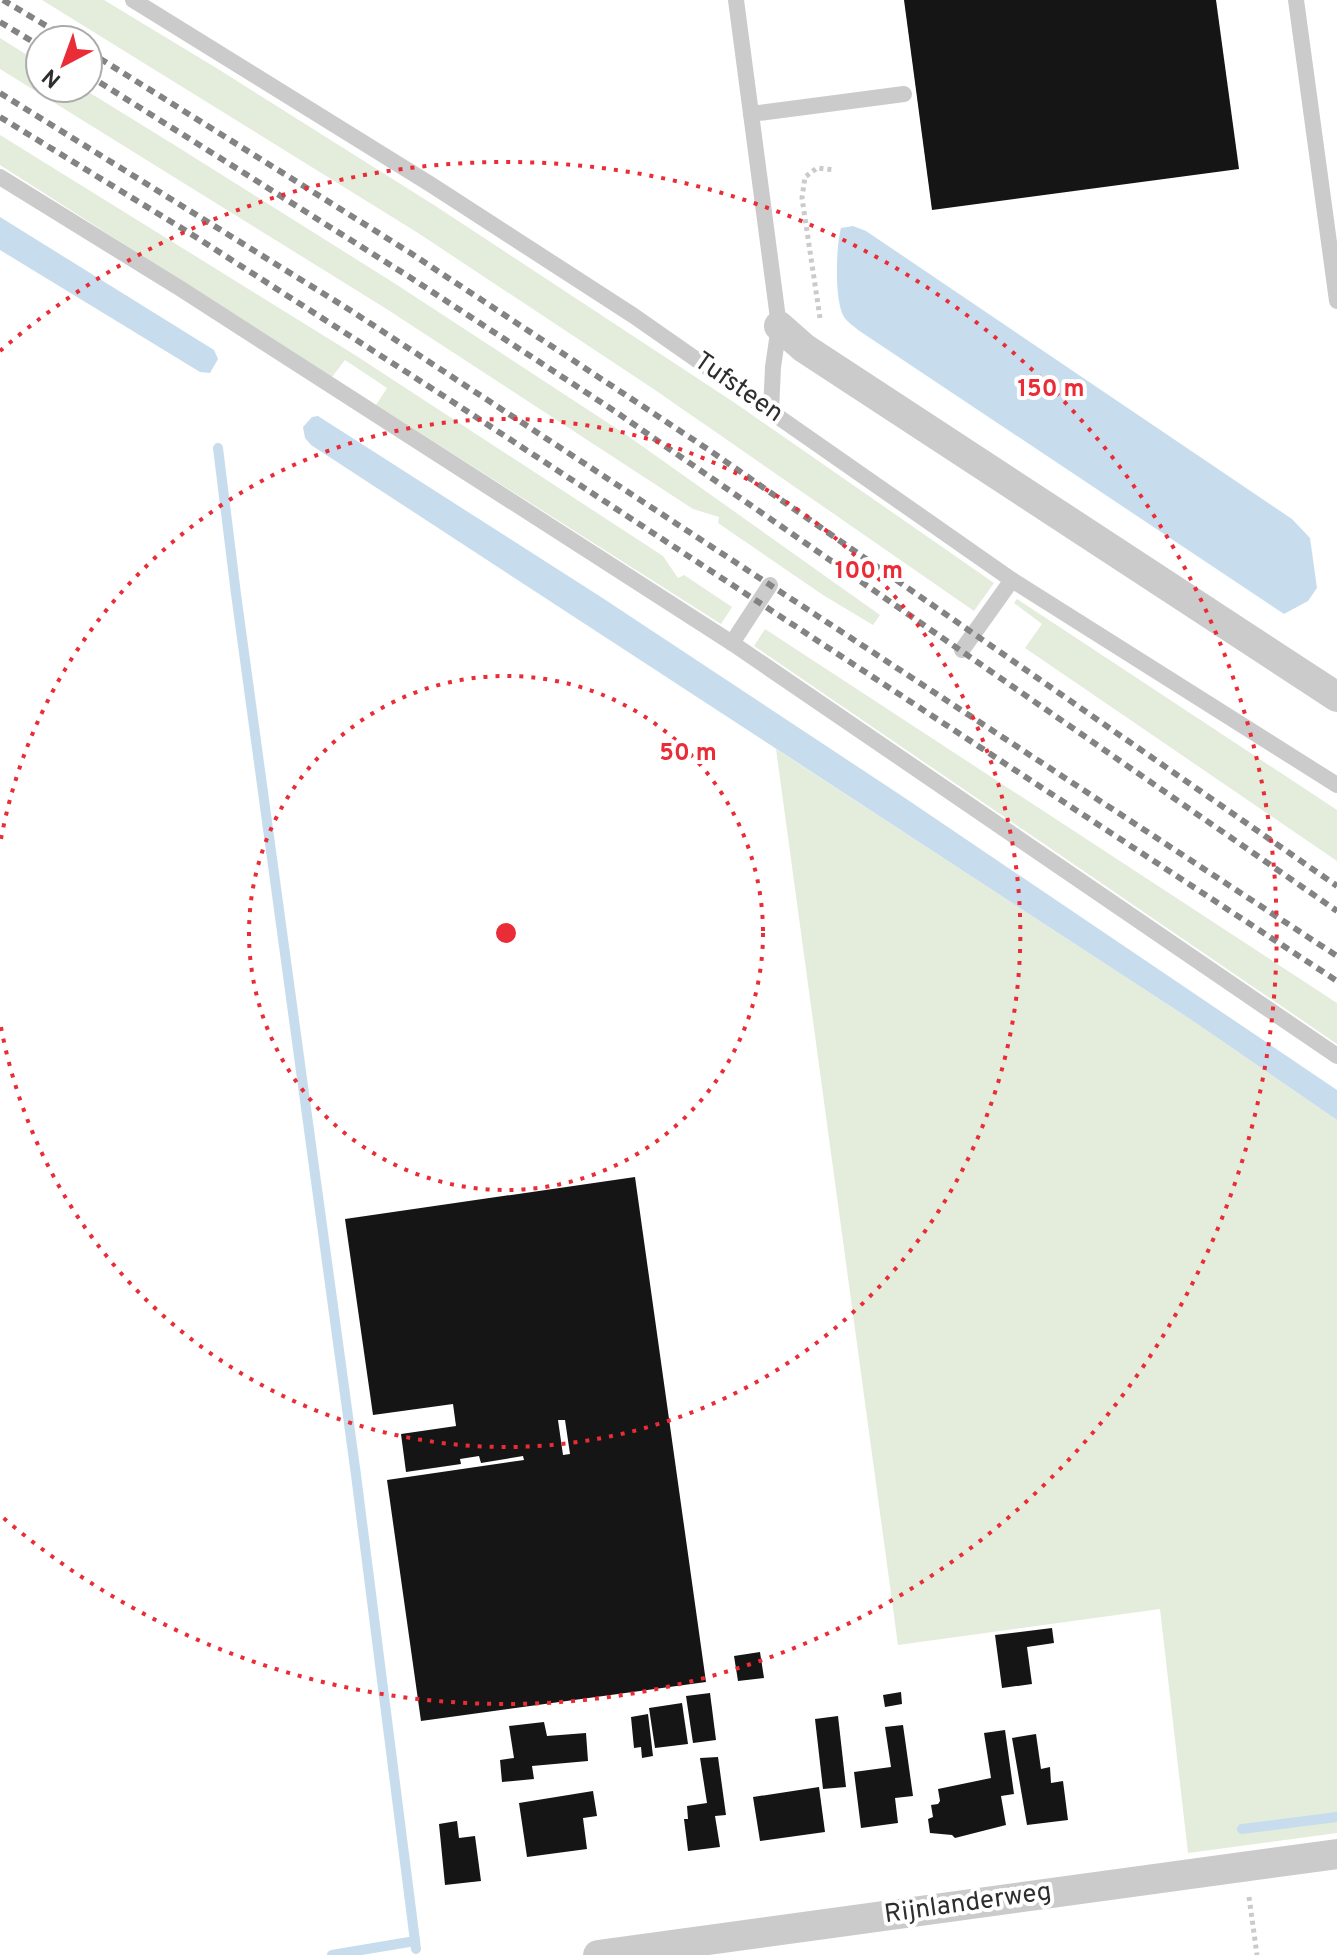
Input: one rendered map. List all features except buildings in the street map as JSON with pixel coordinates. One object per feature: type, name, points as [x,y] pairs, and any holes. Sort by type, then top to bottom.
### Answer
[{"type":"street","points":[[779,326],[804,348],[1337,697]]},
{"type":"street","name":"Rijnlanderweg","points":[[598,1955],[1337,1854]]},
{"type":"lane","name":"Tufsteen","points":[[133,0],[430,184],[634,316],[1012,580],[1337,785]]},
{"type":"lane","points":[[736,0],[779,326],[771,411]]},
{"type":"lane","points":[[1296,0],[1337,301]]},
{"type":"lane","points":[[751,114],[904,94]]},
{"type":"lane","points":[[0,177],[181,289],[732,643],[1337,1056]]},
{"type":"lane","points":[[962,650],[1012,580]]},
{"type":"lane","points":[[732,643],[770,585]]},
{"type":"path","points":[[804,348],[821,325],[802,198],[805,177],[817,168],[835,170]]},
{"type":"path","points":[[1245,1866],[1257,1955]]},
{"type":"green space","points":[[42,0],[104,0],[218,69],[437,207],[735,403],[994,583],[974,611],[655,390],[418,233],[104,38],[104,24],[81,24]]},
{"type":"green space","points":[[0,38],[24,53],[24,84],[0,69]]},
{"type":"green space","points":[[104,102],[176,146],[394,283],[628,436],[880,615],[873,625],[823,595],[718,523],[719,517],[693,509],[385,308],[56,104],[104,104]]},
{"type":"green space","points":[[0,135],[355,355],[663,556],[678,578],[684,575],[732,607],[721,624],[376,405],[387,388],[345,360],[332,377],[0,165]]},
{"type":"green space","points":[[1017,599],[1337,810],[1337,861],[1025,648],[1042,624],[1014,603]]},
{"type":"green space","points":[[765,629],[1337,1003],[1337,1044],[754,646]]},
{"type":"green space","points":[[776,749],[1190,1019],[1337,1120],[1337,1833],[1188,1853],[1160,1609],[898,1645]]},
{"type":"water","points":[[0,217],[214,350],[218,359],[210,373],[200,372],[0,250]]},
{"type":"water","points":[[853,226],[866,231],[1292,519],[1310,538],[1317,588],[1308,601],[1284,614],[858,330],[844,317],[837,286],[841,228]]},
{"type":"water","points":[[318,416],[601,597],[905,798],[1337,1090],[1337,1120],[1190,1019],[311,445],[305,438],[303,427],[312,417]]},
{"type":"waterway","points":[[218,448],[356,1475],[416,1949]]},
{"type":"waterway","points":[[1242,1829],[1337,1817]]},
{"type":"waterway","points":[[332,1955],[415,1941]]},
{"type":"railway","points":[[3,0],[43,24]]},
{"type":"railway","points":[[0,22],[24,36]]},
{"type":"railway","points":[[104,61],[409,252],[712,452],[1337,886]]},
{"type":"railway","points":[[104,85],[408,276],[616,412],[1337,911]]},
{"type":"railway","points":[[0,93],[353,312],[1337,956]]},
{"type":"railway","points":[[0,117],[188,232],[453,402],[1337,981]]}]
